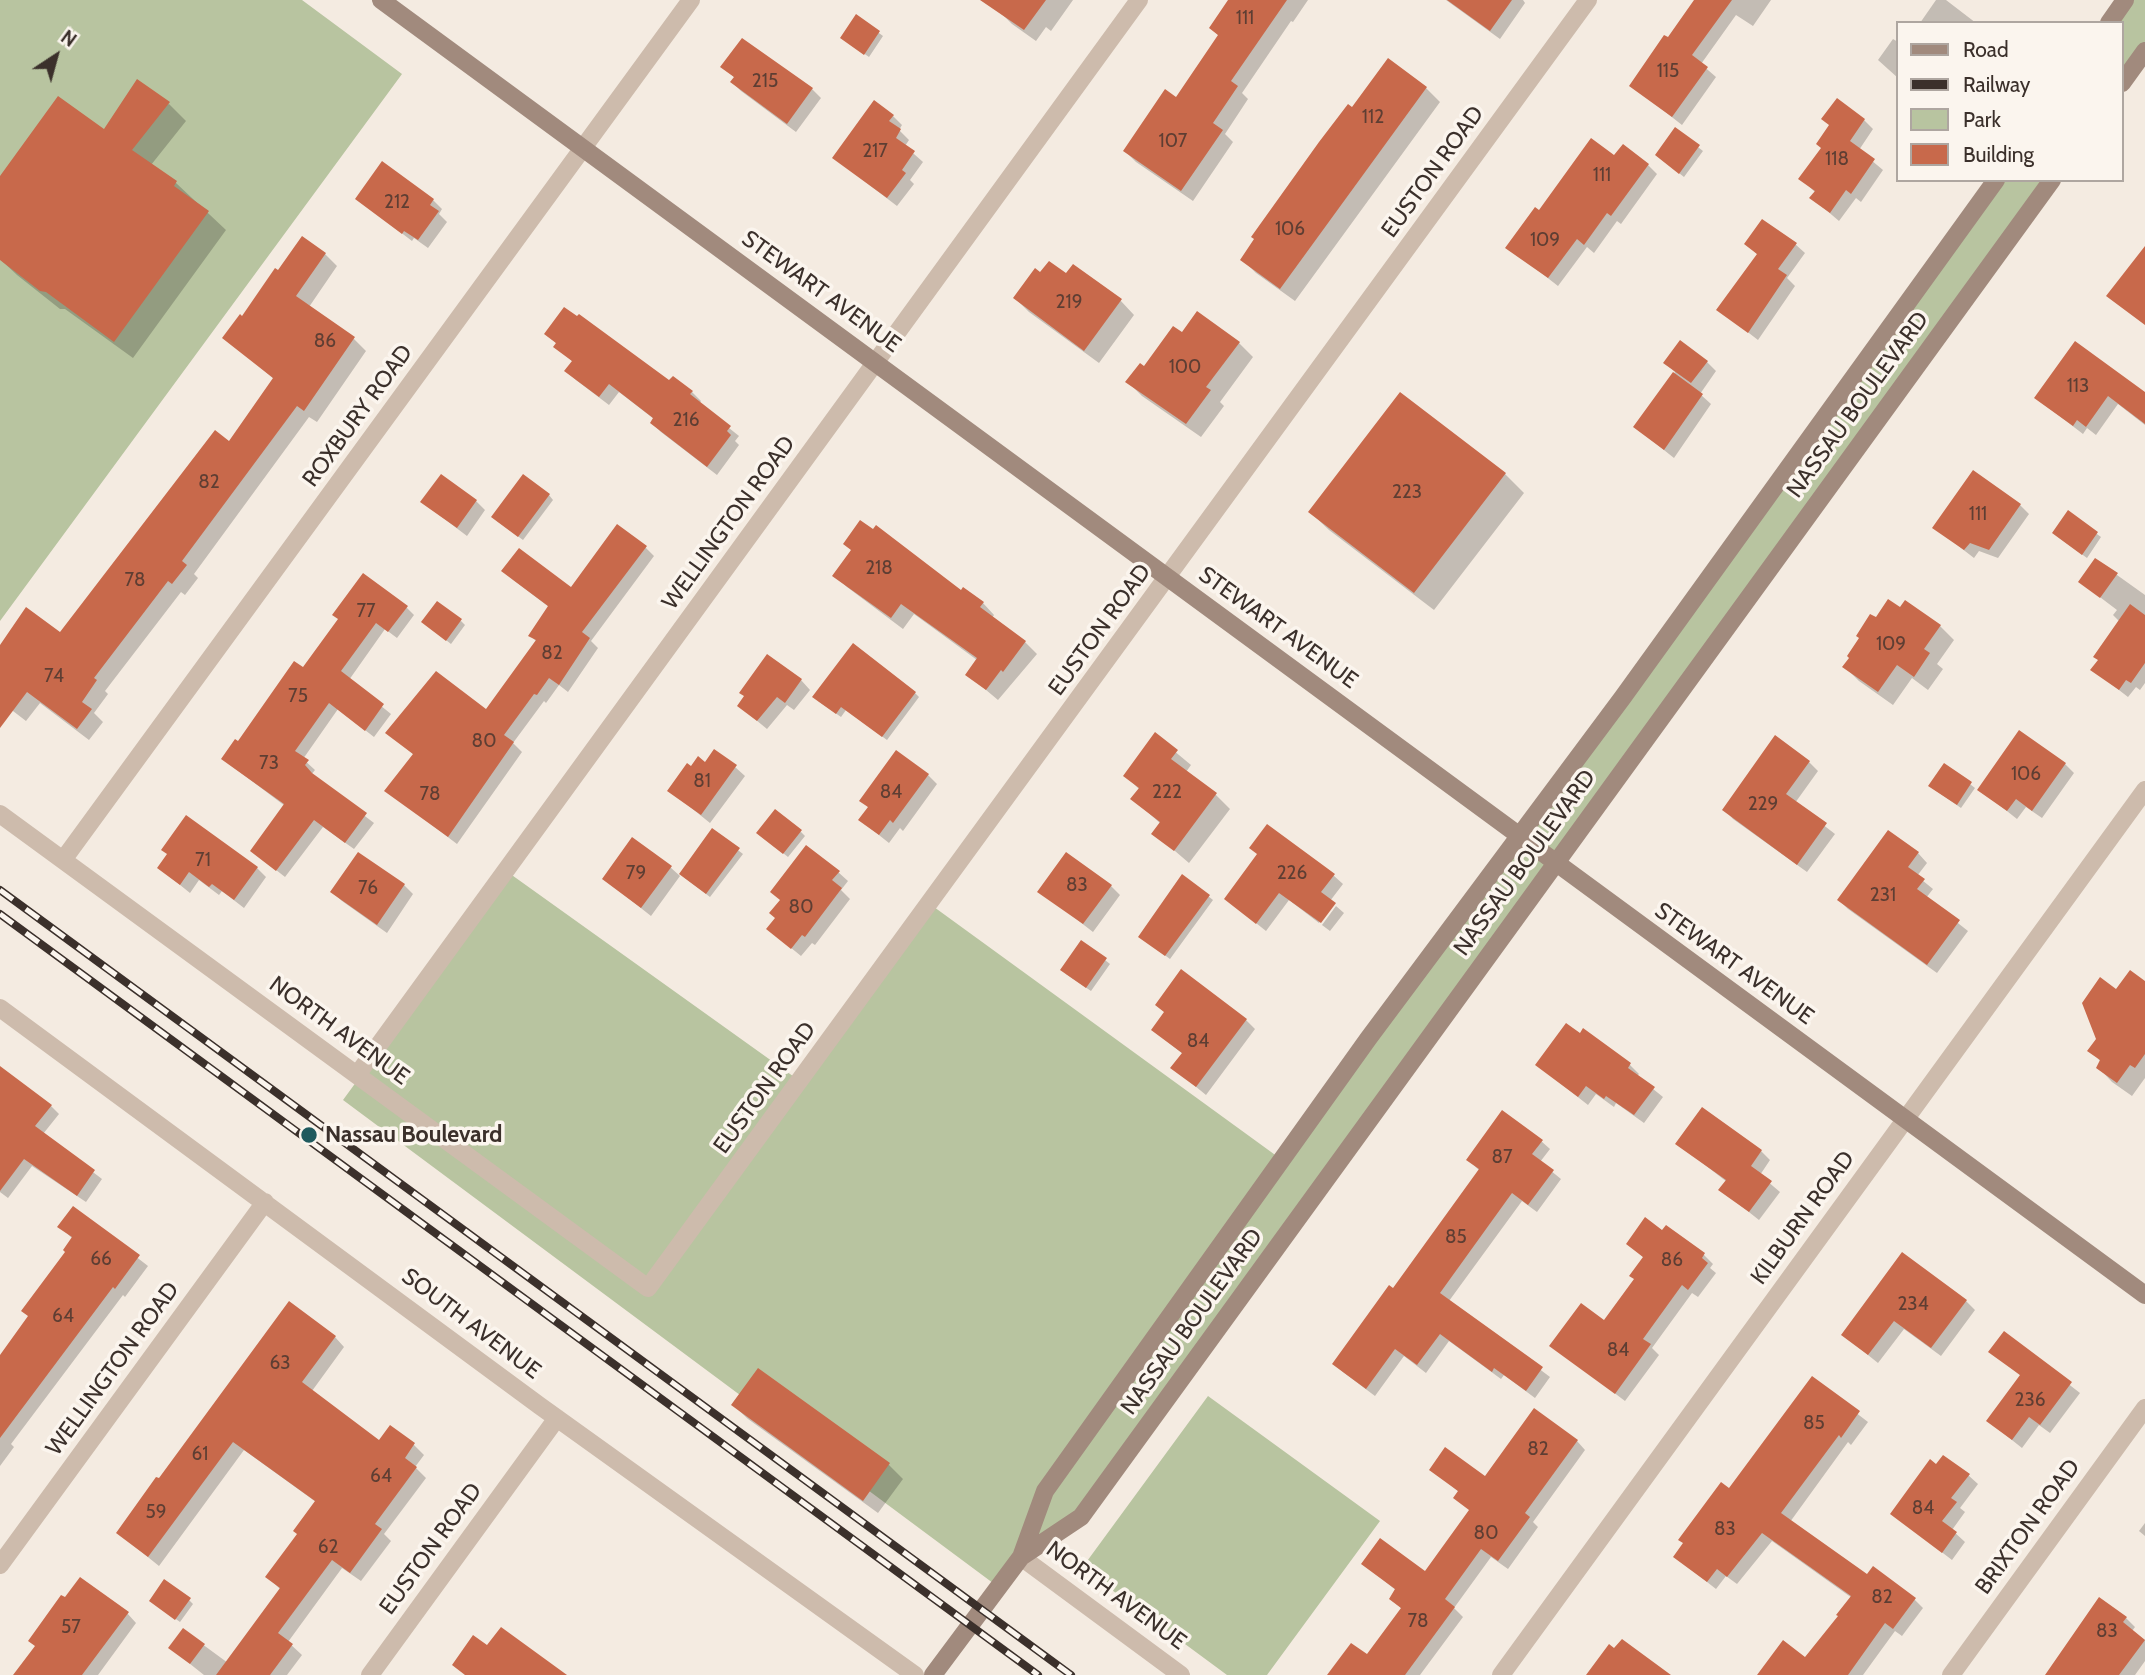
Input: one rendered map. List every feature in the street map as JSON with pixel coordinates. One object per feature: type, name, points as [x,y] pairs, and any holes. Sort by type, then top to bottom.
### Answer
[{"type":"main road","name":"STEWART AVENUE","points":[[381,0],[2145,1295]]},
{"type":"main road","points":[[2110,21],[2125,0]]},
{"type":"main road","points":[[2124,80],[2145,51]]},
{"type":"main road","name":"NASSAU BOULEVARD","points":[[933,1675],[1021,1557],[1045,1491],[1368,1039],[1521,837],[1995,182]]},
{"type":"main road","name":"NASSAU BOULEVARD","points":[[1021,1557],[1081,1517],[2051,182]]},
{"type":"street","name":"ROXBURY ROAD","points":[[63,860],[691,0]]},
{"type":"street","name":"WELLINGTON ROAD","points":[[357,1075],[1139,0]]},
{"type":"street","name":"EUSTON ROAD","points":[[649,1288],[1588,0]]},
{"type":"street","name":"KILBURN ROAD","points":[[1501,1675],[2145,790]]},
{"type":"street","name":"NORTH AVENUE","points":[[0,814],[649,1288]]},
{"type":"street","name":"SOUTH AVENUE","points":[[0,1008],[557,1418],[915,1675]]},
{"type":"street","name":"WELLINGTON ROAD","points":[[0,1565],[265,1202]]},
{"type":"street","name":"BRIXTON ROAD","points":[[1951,1675],[2145,1408]]},
{"type":"street","name":"EUSTON ROAD","points":[[369,1675],[557,1418]]},
{"type":"street","name":"NORTH AVENUE","points":[[1021,1557],[1181,1675]]},
{"type":"green space","points":[[0,0],[302,0],[402,74],[0,621]]},
{"type":"green space","points":[[2133,0],[2145,0],[2145,55],[2124,83],[2124,21],[2117,21]]},
{"type":"green space","points":[[2001,182],[2053,182],[1084,1514],[997,1586],[343,1100],[509,873],[804,1084],[934,907],[1278,1157]]},
{"type":"green space","points":[[1208,1396],[1380,1521],[1267,1675],[1227,1675],[1082,1568]]},
{"type":"building","points":[[980,0],[1046,0],[1024,30]]},
{"type":"building","points":[[1228,0],[1287,0],[1231,81],[1238,86],[1213,123],[1223,130],[1181,191],[1123,151],[1165,89],[1176,97],[1218,35],[1209,28]]},
{"type":"building","points":[[1447,0],[1512,0],[1490,31]]},
{"type":"building","points":[[1694,0],[1732,0],[1692,55],[1708,67],[1672,117],[1629,86],[1664,35],[1668,37]]},
{"type":"building","points":[[856,14],[880,31],[864,55],[840,38]]},
{"type":"building","points":[[742,38],[813,88],[787,124],[730,82],[734,77],[720,67]]},
{"type":"building","points":[[1388,58],[1427,87],[1280,289],[1240,260],[1254,239],[1251,237],[1319,142],[1348,104],[1352,107]]},
{"type":"building","points":[[137,79],[170,102],[132,150],[177,181],[174,186],[209,211],[114,342],[0,260],[0,176],[58,96],[104,129]]},
{"type":"building","points":[[1837,98],[1865,119],[1850,141],[1875,159],[1851,194],[1846,190],[1830,213],[1809,198],[1815,191],[1798,179],[1821,148],[1816,144],[1829,125],[1821,119]]},
{"type":"building","points":[[874,100],[894,115],[889,121],[901,129],[896,138],[915,151],[902,170],[906,173],[887,198],[832,158]]},
{"type":"building","points":[[1675,127],[1700,145],[1679,174],[1655,155]]},
{"type":"building","points":[[1591,138],[1614,155],[1623,144],[1649,164],[1611,216],[1607,213],[1584,245],[1577,239],[1548,278],[1505,248],[1535,207],[1539,210]]},
{"type":"building","points":[[382,161],[434,199],[430,205],[439,211],[418,240],[404,231],[402,234],[355,199]]},
{"type":"building","points":[[1762,219],[1797,243],[1778,269],[1787,275],[1748,333],[1716,310],[1757,254],[1744,244]]},
{"type":"building","points":[[302,236],[326,253],[296,296],[355,337],[304,411],[297,406],[182,561],[187,565],[172,584],[168,581],[94,678],[97,680],[82,702],[92,709],[77,729],[27,692],[0,728],[0,645],[26,607],[60,632],[215,430],[229,441],[273,378],[222,338],[240,314],[242,316],[275,268],[278,270]]},
{"type":"building","points":[[2145,246],[2145,325],[2106,296]]},
{"type":"building","points":[[1049,261],[1066,273],[1073,264],[1122,299],[1084,351],[1013,298],[1035,268],[1040,272]]},
{"type":"building","points":[[564,307],[577,316],[579,314],[669,380],[673,376],[693,391],[690,394],[731,426],[727,431],[731,435],[707,467],[650,423],[653,418],[609,384],[599,397],[564,371],[572,361],[553,347],[556,343],[544,334]]},
{"type":"building","points":[[1197,311],[1240,342],[1206,387],[1211,390],[1186,424],[1125,382],[1140,363],[1144,366],[1173,326],[1182,332]]},
{"type":"building","points":[[1680,340],[1708,361],[1691,383],[1663,363]]},
{"type":"building","points":[[2075,341],[2145,392],[2145,424],[2108,396],[2086,427],[2077,420],[2073,426],[2034,398]]},
{"type":"building","points":[[1673,372],[1703,394],[1664,450],[1633,427]]},
{"type":"building","points":[[1400,392],[1506,473],[1414,593],[1308,512]]},
{"type":"building","points":[[1973,470],[2021,504],[1989,550],[1970,543],[1964,550],[1932,528]]},
{"type":"building","points":[[441,474],[477,500],[457,528],[420,502]]},
{"type":"building","points":[[523,474],[550,494],[518,537],[491,517]]},
{"type":"building","points":[[2068,510],[2098,532],[2082,555],[2052,533]]},
{"type":"building","points":[[860,520],[873,529],[876,525],[961,590],[963,587],[984,602],[980,607],[1026,641],[986,690],[965,675],[977,658],[901,604],[891,618],[832,576],[851,550],[843,544]]},
{"type":"building","points":[[617,524],[647,546],[582,632],[590,638],[559,685],[549,678],[504,735],[514,742],[448,837],[384,791],[413,754],[385,733],[436,671],[486,709],[536,640],[528,636],[548,606],[501,571],[519,548],[571,587]]},
{"type":"building","points":[[2095,558],[2118,573],[2100,598],[2078,582]]},
{"type":"building","points":[[363,573],[408,606],[388,632],[376,623],[341,671],[384,704],[365,731],[329,703],[295,751],[309,760],[305,765],[312,773],[367,813],[345,843],[314,820],[276,871],[250,851],[284,804],[221,759],[235,739],[238,741],[294,661],[303,667],[338,619],[332,615]]},
{"type":"building","points":[[1888,599],[1900,607],[1905,600],[1941,625],[1924,649],[1930,653],[1914,677],[1897,665],[1878,692],[1842,667],[1859,638],[1856,636],[1870,614],[1876,617]]},
{"type":"building","points":[[437,601],[462,619],[446,641],[421,622]]},
{"type":"building","points":[[2130,604],[2145,615],[2145,663],[2131,683],[2126,680],[2119,690],[2090,670],[2098,660],[2093,657]]},
{"type":"building","points":[[853,643],[916,692],[882,737],[841,707],[836,714],[812,697]]},
{"type":"building","points":[[767,654],[802,679],[785,703],[777,697],[757,721],[737,706],[744,696],[739,693]]},
{"type":"building","points":[[2019,730],[2066,763],[2032,811],[2016,799],[2007,811],[1977,790]]},
{"type":"building","points":[[1155,732],[1178,750],[1171,759],[1217,793],[1174,851],[1151,834],[1160,822],[1130,799],[1139,788],[1123,776]]},
{"type":"building","points":[[1775,735],[1810,761],[1786,794],[1827,823],[1797,865],[1722,810]]},
{"type":"building","points":[[714,749],[737,765],[701,815],[667,791],[687,763],[691,766],[698,756],[705,762]]},
{"type":"building","points":[[896,750],[929,774],[893,823],[890,820],[879,835],[858,820],[868,807],[859,801]]},
{"type":"building","points":[[1944,763],[1972,782],[1957,805],[1928,786]]},
{"type":"building","points":[[775,809],[802,830],[783,854],[756,833]]},
{"type":"building","points":[[186,815],[258,867],[234,900],[212,884],[209,887],[189,872],[180,885],[157,868],[167,854],[161,850]]},
{"type":"building","points":[[1267,824],[1335,874],[1321,892],[1336,903],[1321,923],[1279,893],[1256,924],[1224,899],[1257,854],[1249,848]]},
{"type":"building","points":[[712,828],[740,848],[706,894],[679,874]]},
{"type":"building","points":[[1888,830],[1919,852],[1908,867],[1925,879],[1917,889],[1960,920],[1927,965],[1837,900]]},
{"type":"building","points":[[632,837],[672,866],[641,908],[602,879]]},
{"type":"building","points":[[806,845],[840,871],[832,880],[842,888],[805,937],[802,935],[791,949],[766,929],[775,918],[769,913],[780,900],[770,892]]},
{"type":"building","points":[[358,852],[405,884],[377,925],[330,892]]},
{"type":"building","points":[[1066,852],[1112,885],[1083,924],[1037,892]]},
{"type":"building","points":[[1182,874],[1210,895],[1165,956],[1138,937]]},
{"type":"building","points":[[1081,940],[1107,958],[1086,988],[1060,970]]},
{"type":"building","points":[[1181,969],[1247,1019],[1196,1087],[1170,1068],[1182,1053],[1151,1030],[1164,1012],[1155,1005]]},
{"type":"building","points":[[2130,970],[2145,981],[2145,1054],[2135,1068],[2130,1065],[2117,1083],[2096,1068],[2100,1060],[2087,1051],[2096,1039],[2082,1003],[2100,977],[2116,989]]},
{"type":"building","points":[[1566,1023],[1580,1033],[1583,1028],[1631,1063],[1628,1068],[1655,1087],[1634,1115],[1586,1086],[1578,1097],[1535,1065]]},
{"type":"building","points":[[0,1066],[52,1105],[35,1126],[95,1170],[77,1196],[24,1159],[0,1191]]},
{"type":"building","points":[[1702,1107],[1762,1150],[1751,1166],[1772,1181],[1749,1212],[1718,1190],[1726,1180],[1675,1144]]},
{"type":"building","points":[[1502,1110],[1543,1140],[1532,1154],[1554,1170],[1528,1205],[1512,1193],[1440,1293],[1543,1367],[1526,1391],[1494,1368],[1492,1372],[1440,1334],[1417,1365],[1395,1349],[1366,1389],[1332,1364],[1389,1285],[1393,1288],[1479,1169],[1466,1160]]},
{"type":"building","points":[[73,1206],[140,1255],[0,1438],[0,1355],[28,1316],[21,1311],[65,1252],[63,1250],[72,1237],[57,1227]]},
{"type":"building","points":[[1645,1217],[1662,1230],[1666,1225],[1705,1253],[1702,1258],[1708,1263],[1688,1290],[1682,1285],[1643,1339],[1651,1344],[1615,1394],[1549,1346],[1581,1303],[1604,1320],[1634,1279],[1629,1276],[1643,1257],[1626,1244]]},
{"type":"building","points":[[1902,1252],[1967,1300],[1931,1348],[1894,1321],[1868,1355],[1841,1335]]},
{"type":"building","points":[[289,1301],[336,1336],[302,1382],[379,1440],[390,1425],[415,1443],[405,1458],[417,1467],[375,1524],[382,1529],[350,1573],[332,1560],[278,1633],[293,1644],[270,1675],[216,1675],[280,1588],[265,1577],[297,1534],[293,1531],[315,1501],[233,1442],[148,1557],[116,1533]]},
{"type":"building","points":[[2004,1331],[2072,1382],[2040,1425],[2029,1417],[2012,1440],[1986,1421],[2020,1375],[1988,1352]]},
{"type":"building","points":[[758,1368],[890,1463],[863,1501],[731,1405]]},
{"type":"building","points":[[1812,1376],[1860,1411],[1781,1513],[1867,1574],[1873,1566],[1916,1598],[1893,1629],[1885,1623],[1848,1675],[1757,1675],[1783,1640],[1805,1657],[1851,1596],[1762,1533],[1727,1577],[1717,1569],[1707,1582],[1673,1557],[1683,1543],[1678,1540],[1721,1482],[1729,1488]]},
{"type":"building","points":[[1534,1408],[1578,1440],[1525,1513],[1530,1517],[1498,1561],[1481,1549],[1445,1599],[1455,1607],[1405,1675],[1327,1675],[1351,1643],[1367,1654],[1401,1608],[1389,1599],[1395,1589],[1361,1564],[1380,1538],[1425,1571],[1469,1510],[1453,1498],[1458,1491],[1429,1470],[1445,1447],[1485,1476]]},
{"type":"building","points":[[1943,1455],[1970,1474],[1951,1498],[1957,1502],[1942,1521],[1957,1532],[1942,1553],[1890,1514],[1930,1459],[1936,1464]]},
{"type":"building","points":[[80,1577],[129,1612],[82,1675],[13,1675],[35,1646],[28,1641],[61,1595],[65,1597]]},
{"type":"building","points":[[164,1579],[191,1598],[175,1620],[149,1601]]},
{"type":"building","points":[[2099,1597],[2127,1617],[2123,1622],[2145,1640],[2119,1675],[2045,1675]]},
{"type":"building","points":[[501,1627],[567,1675],[465,1675],[452,1665],[473,1635],[487,1645]]},
{"type":"building","points":[[183,1628],[205,1644],[190,1664],[168,1648]]},
{"type":"building","points":[[1622,1639],[1671,1675],[1586,1675],[1609,1644],[1614,1648]]},
{"type":"railway","points":[[0,890],[1071,1675]]},
{"type":"railway","points":[[0,914],[1038,1675]]},
{"type":"place","name":"Nassau Boulevard","points":[[309,1135]]}]
